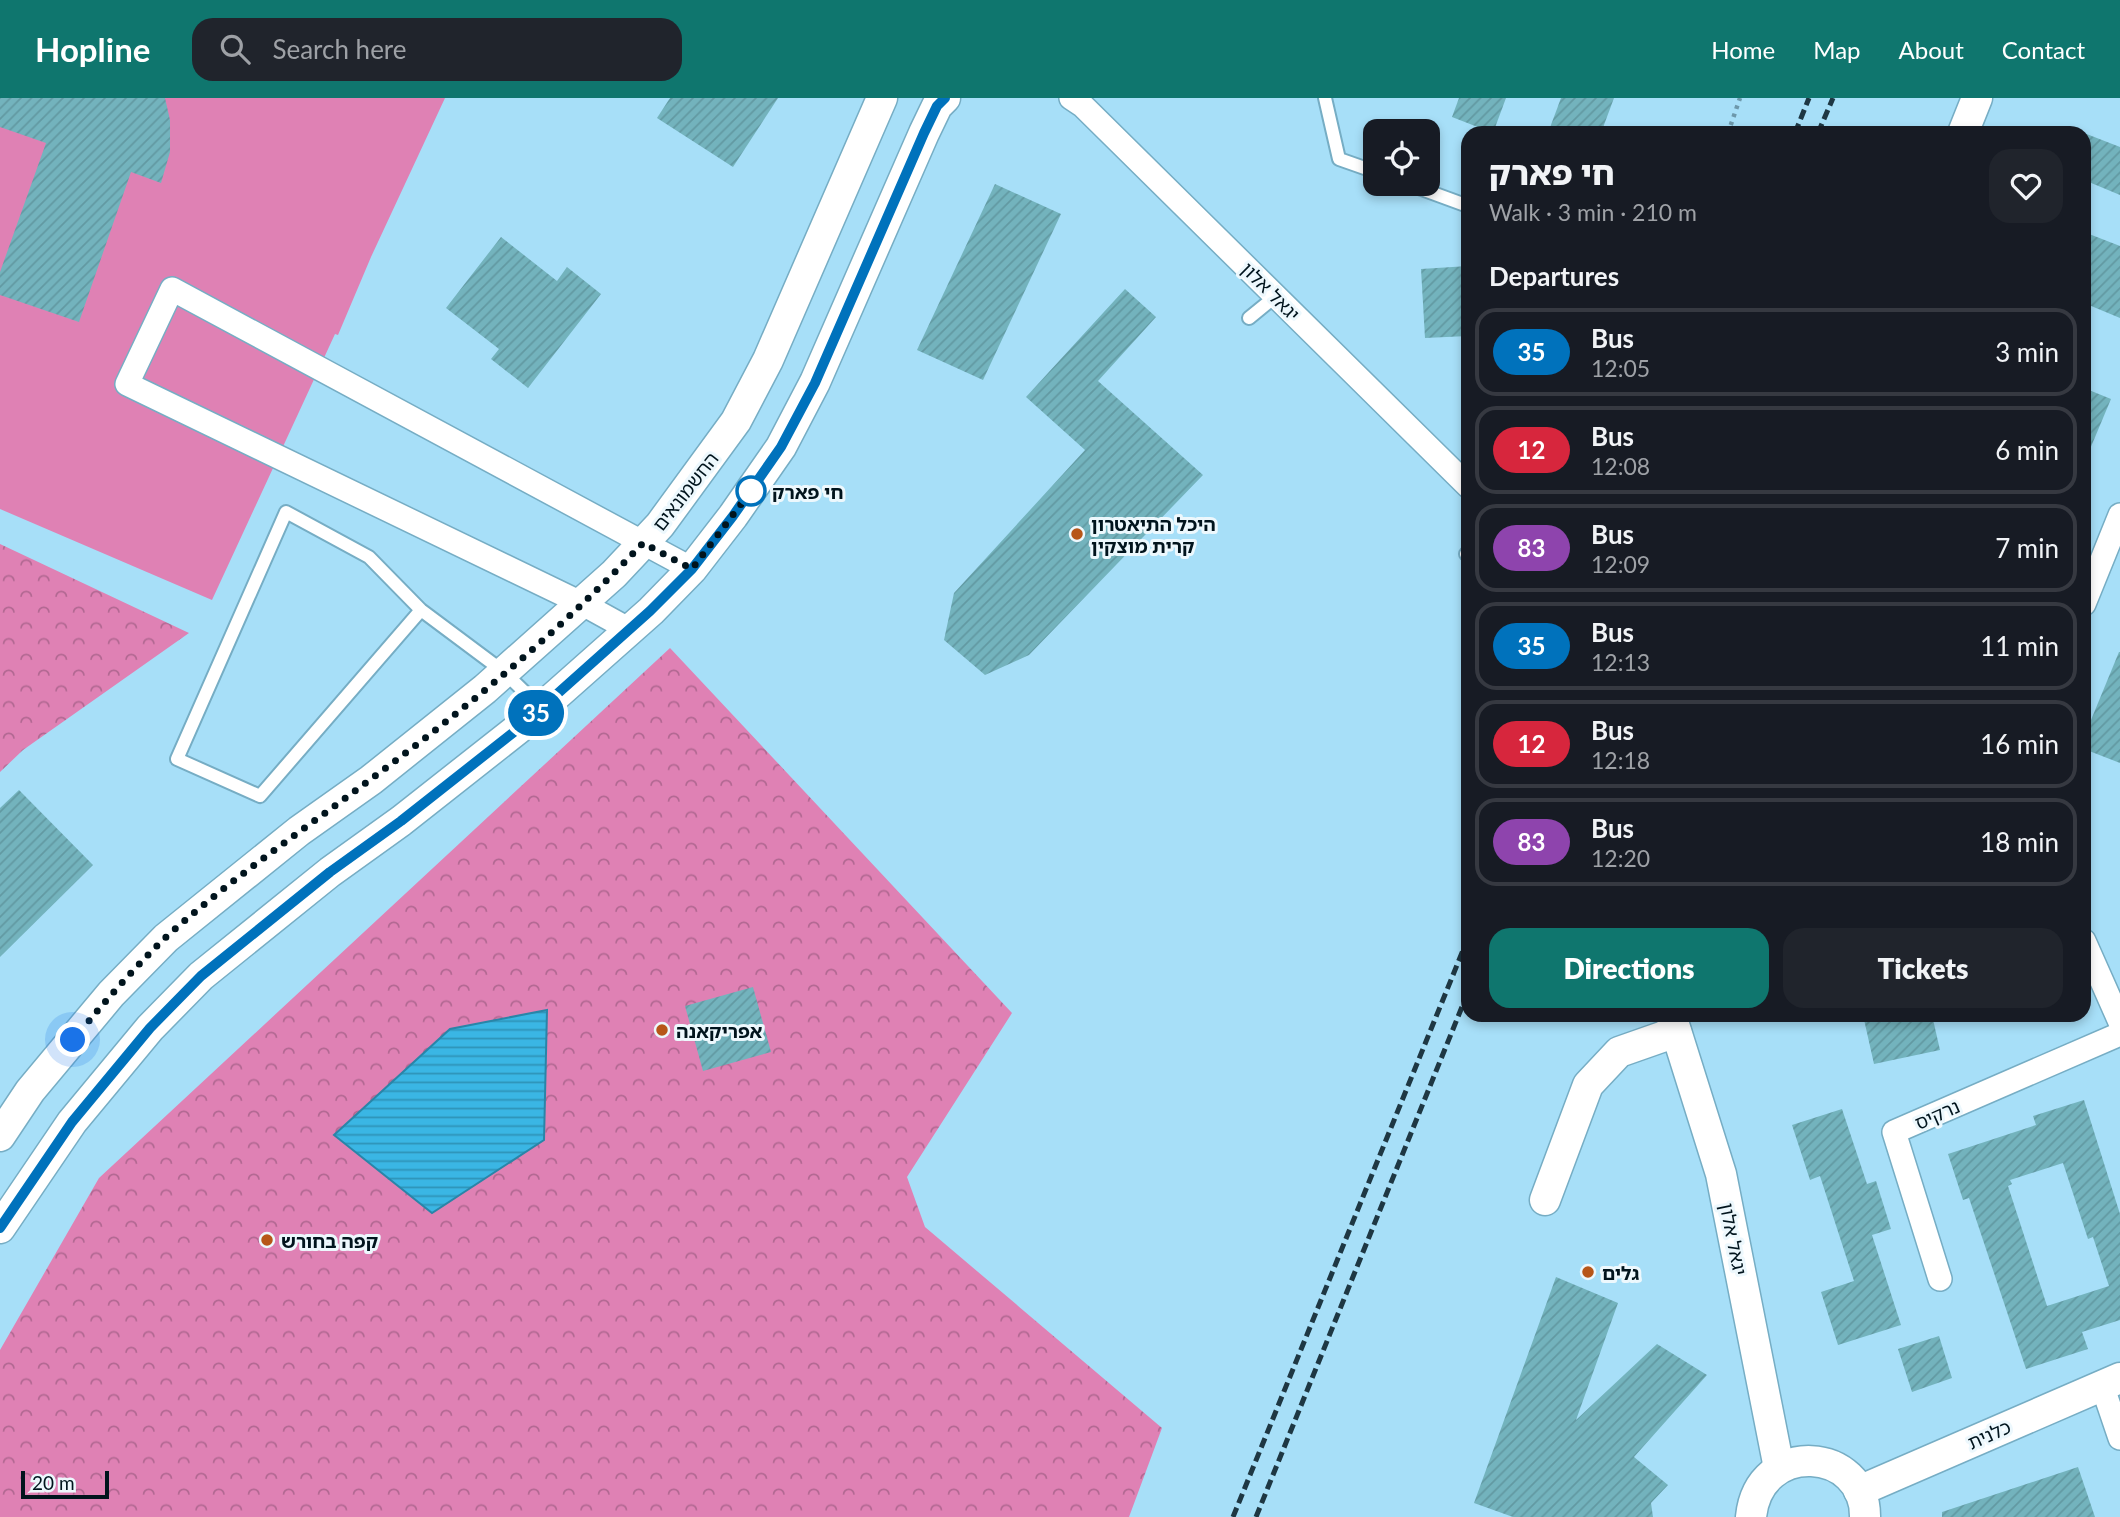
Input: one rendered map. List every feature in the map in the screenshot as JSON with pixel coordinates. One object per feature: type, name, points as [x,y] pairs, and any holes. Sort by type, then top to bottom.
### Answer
[{"type":"street","name":"החשמונאים","points":[[0,1136],[30,1091],[111,994],[166,938],[299,831],[426,737],[582,603],[643,543],[691,485],[736,421],[768,360],[882,98]]},
{"type":"street","points":[[0,1228],[72,1122],[150,1028],[201,976],[330,872],[458,777],[542,708],[630,630],[692,569],[781,447],[815,383],[924,133],[937,106],[945,98]]},
{"type":"street","name":"יגאל אלון","points":[[1071,98],[1083,106],[1461,479]]},
{"type":"street","points":[[1966,126],[1977,98]]},
{"type":"street","points":[[630,630],[582,603],[127,384],[172,289],[692,569]]},
{"type":"street","points":[[2091,587],[2120,515]]},
{"type":"street","points":[[2091,957],[2120,1022]]},
{"type":"street","points":[[1545,1200],[1588,1085],[1619,1052],[1673,1023]]},
{"type":"street","name":"יגאל אלון","points":[[1673,1023],[1721,1174],[1779,1468]]},
{"type":"street","name":"נרקיס","points":[[1940,1279],[1894,1132],[2120,1034]]},
{"type":"street","points":[[2111,1381],[2120,1438]]},
{"type":"street","name":"כלנית","points":[[1862,1504],[2111,1381]]},
{"type":"street","points":[[1751,1517],[1755,1497],[1764,1481],[1779,1468],[1797,1461],[1815,1461],[1833,1466],[1848,1476],[1862,1504]]},
{"type":"lane","points":[[1325,98],[1339,159],[1363,167]]},
{"type":"lane","points":[[1440,196],[1461,203]]},
{"type":"lane","points":[[1248,318],[1276,296]]},
{"type":"lane","points":[[421,610],[260,796],[177,759],[286,512],[369,557],[421,610],[504,672],[542,708]]},
{"type":"path","points":[[1730,126],[1740,98]]},
{"type":"green space","points":[[0,98],[445,98],[338,335],[335,334],[212,600],[0,509]]},
{"type":"green space","points":[[0,544],[189,633],[23,750],[0,772]]},
{"type":"green space","points":[[670,648],[1012,1013],[907,1177],[925,1227],[1162,1428],[1129,1517],[0,1517],[0,1350],[99,1178]]},
{"type":"water","points":[[547,1010],[544,1140],[432,1213],[334,1135],[450,1029]]},
{"type":"building","points":[[0,98],[165,98],[170,120],[170,152],[161,183],[131,172],[79,322],[0,295],[0,272],[46,143],[0,127]]},
{"type":"building","points":[[670,98],[778,98],[733,167],[657,118]]},
{"type":"building","points":[[1459,98],[1506,98],[1496,126],[1475,126],[1452,117]]},
{"type":"building","points":[[1561,98],[1614,98],[1604,126],[1551,126]]},
{"type":"building","points":[[2091,136],[2120,147],[2120,195],[2091,183]]},
{"type":"building","points":[[995,184],[1061,214],[983,380],[917,350]]},
{"type":"building","points":[[2091,235],[2120,246],[2120,318],[2091,306]]},
{"type":"building","points":[[501,237],[557,281],[567,267],[601,294],[528,388],[491,359],[499,349],[446,308]]},
{"type":"building","points":[[1461,266],[1461,336],[1425,338],[1421,269]]},
{"type":"building","name":"היכל התיאטרון קרית מוצקין","points":[[1125,289],[1156,317],[1098,381],[1203,475],[1029,655],[985,675],[944,640],[954,593],[1085,450],[1026,397]]},
{"type":"building","points":[[2091,391],[2111,399],[2091,447]]},
{"type":"building","points":[[2120,652],[2120,763],[2091,752],[2091,720]]},
{"type":"building","points":[[19,790],[93,865],[0,957],[0,808]]},
{"type":"building","points":[[753,987],[771,1052],[703,1071],[685,1006]]},
{"type":"building","points":[[1865,1022],[1934,1022],[1940,1050],[1874,1064]]},
{"type":"building","points":[[2084,1100],[2120,1214],[2120,1320],[2082,1332],[2088,1349],[2026,1369],[1969,1198],[1963,1200],[1948,1154],[2036,1125],[2033,1116]],"holes":[[[2063,1163],[2088,1239],[2093,1237],[2109,1286],[2047,1306],[2008,1186],[2012,1184],[2010,1180]]]},
{"type":"building","points":[[1842,1109],[1867,1184],[1876,1181],[1891,1229],[1872,1235],[1901,1325],[1838,1345],[1821,1292],[1854,1281],[1820,1176],[1810,1180],[1792,1125]]},
{"type":"building","points":[[1556,1277],[1618,1303],[1576,1420],[1657,1344],[1707,1375],[1634,1457],[1668,1485],[1651,1503],[1653,1517],[1513,1517],[1474,1503]]},
{"type":"building","points":[[1939,1336],[1952,1378],[1912,1392],[1898,1349]]},
{"type":"building","points":[[2078,1467],[2095,1517],[1942,1517],[1942,1512]]},
{"type":"railway","points":[[1798,126],[1809,98]]},
{"type":"railway","points":[[1821,126],[1833,98]]},
{"type":"railway","points":[[1233,1517],[1461,955]]},
{"type":"railway","points":[[1256,1517],[1461,1009]]},
{"type":"bus line","name":"35","points":[[0,1228],[72,1122],[150,1028],[201,976],[330,872],[401,821],[519,728],[650,611],[692,569],[762,477],[781,447],[815,383],[924,133],[937,106],[945,98]]},
{"type":"place","name":"חי פארק","points":[[751,491]]},
{"type":"place","name":"היכל התיאטרון קרית מוצקין","points":[[1077,534]]},
{"type":"place","name":"אפריקאנה","points":[[662,1030]]},
{"type":"place","name":"קפה בחורש","points":[[267,1240]]},
{"type":"place","name":"גלים","points":[[1588,1272]]},
{"type":"route","points":[[73,1040],[111,994],[166,938],[299,831],[370,780],[485,689],[614,574],[643,543],[692,569],[751,491]]}]
